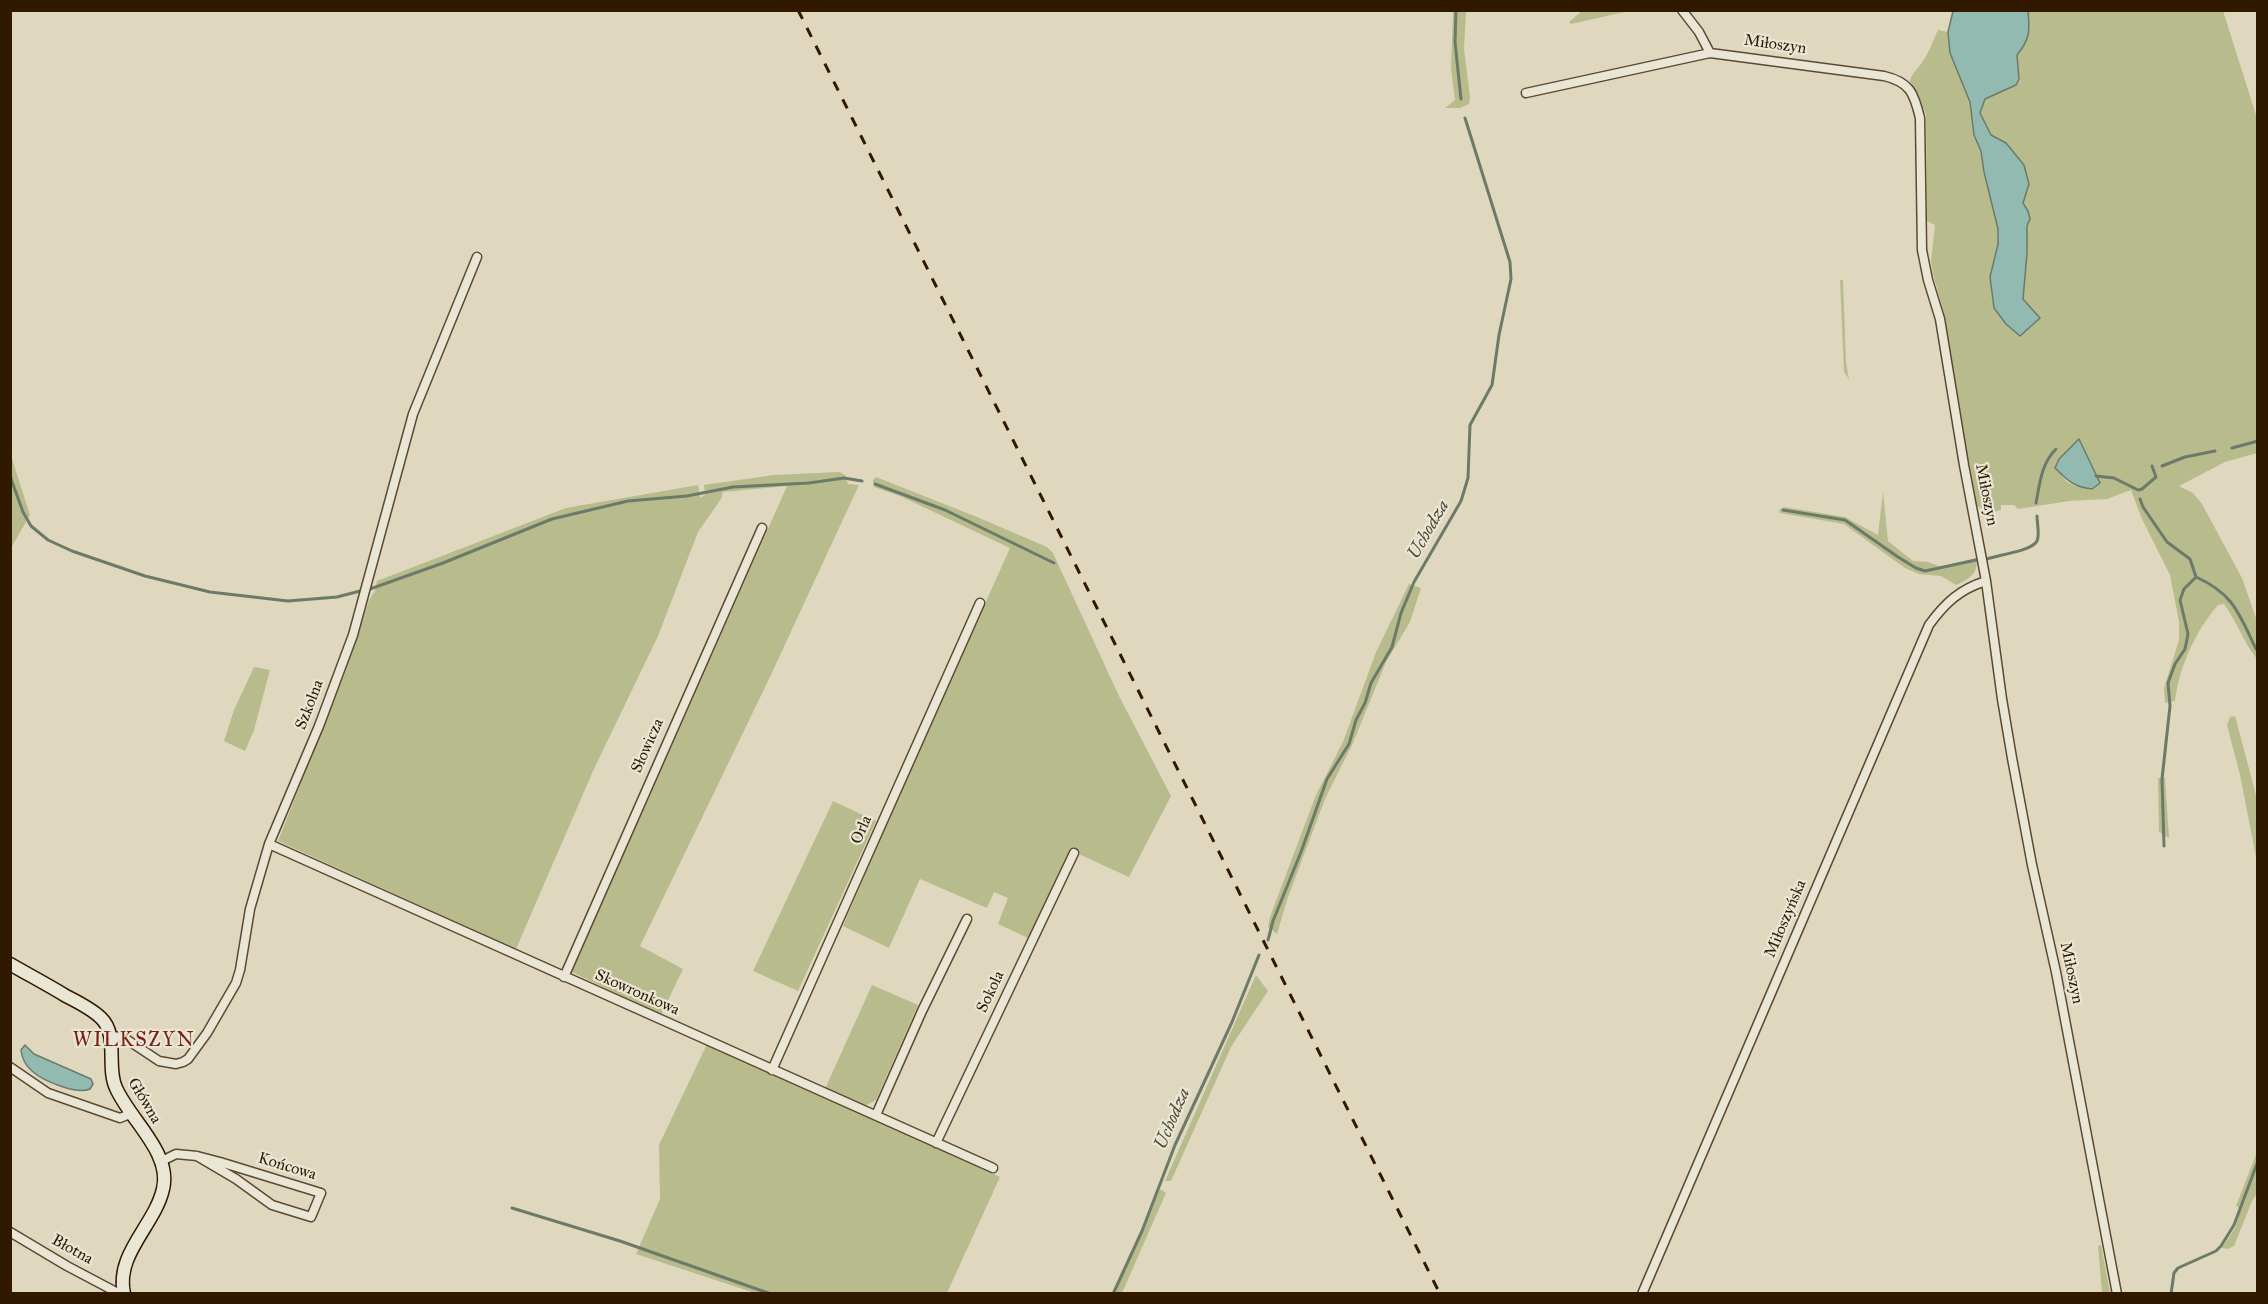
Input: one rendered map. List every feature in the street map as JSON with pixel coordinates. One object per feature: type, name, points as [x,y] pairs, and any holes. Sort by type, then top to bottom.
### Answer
[{"type":"street","points":[[1682,10],[1699,32],[1710,53]]},
{"type":"street","name":"Miłoszyn","points":[[1526,93],[1710,53],[1884,76],[1899,80],[1908,87],[1917,103],[1920,118],[1922,250],[1940,319],[1986,581],[2014,768],[2032,865],[2056,972],[2117,1293]]},
{"type":"street","name":"Szkolna","points":[[110,1036],[123,1037],[168,1064],[176,1064],[188,1059],[219,1014],[236,983],[250,909],[269,844],[319,726],[353,635],[413,414],[477,256]]},
{"type":"street","name":"Słowicza","points":[[564,977],[762,528]]},
{"type":"street","name":"Miłoszyńska","points":[[1642,1293],[1929,625],[1955,595],[1972,585],[1986,581]]},
{"type":"street","name":"Orla","points":[[772,1070],[980,603]]},
{"type":"street","name":"Skowronkowa","points":[[269,844],[993,1168]]},
{"type":"street","name":"Sokola","points":[[936,1143],[1074,853]]},
{"type":"street","points":[[876,1115],[922,1011],[967,919]]},
{"type":"street","points":[[10,964],[100,1017],[110,1036]]},
{"type":"street","name":"Główna","points":[[110,1036],[112,1077],[130,1114],[159,1153],[162,1161]]},
{"type":"street","points":[[10,1067],[48,1093],[120,1118],[130,1114]]},
{"type":"street","name":"Końcowa","points":[[162,1161],[176,1154],[197,1156],[321,1193],[310,1217],[272,1205],[236,1179],[197,1156]]},
{"type":"street","points":[[122,1293],[125,1263],[162,1194],[165,1180],[162,1161]]},
{"type":"street","name":"Błotna","points":[[10,1232],[67,1266],[122,1293]]},
{"type":"green space","points":[[1583,10],[1629,11],[1571,24],[1569,22]]},
{"type":"green space","points":[[1453,11],[1466,11],[1464,49],[1470,97],[1469,104],[1460,108],[1445,108],[1455,100],[1451,69]]},
{"type":"green space","points":[[2028,11],[2223,11],[2257,118],[2257,453],[2225,462],[2179,486],[2193,493],[2202,504],[2242,578],[2257,621],[2257,659],[2224,604],[2218,605],[2190,650],[2180,675],[2175,701],[2165,703],[2164,688],[2179,640],[2179,622],[2170,575],[2142,519],[2131,490],[2107,499],[2069,501],[2018,509],[2014,505],[2001,505],[2001,510],[1989,513],[1976,505],[1943,310],[1931,261],[1935,225],[1927,221],[1926,115],[1910,81],[1928,53],[1938,30],[1948,32],[1950,53],[1970,102],[1974,134],[1981,151],[1998,229],[1998,243],[1990,277],[2023,299],[2027,226],[2030,219],[2023,203],[2029,184],[2024,165],[2006,143],[1991,135],[1980,113],[1985,99],[2016,85],[2019,79],[2017,55],[2027,39]],"holes":[[[2079,439],[2090,465],[2077,487],[2067,482],[2056,468]]]},
{"type":"green space","points":[[1840,280],[1843,280],[1846,363],[1849,379],[1844,372]]},
{"type":"green space","points":[[11,456],[30,515],[10,548]]},
{"type":"green space","points":[[840,472],[845,475],[848,484],[859,485],[769,679],[640,946],[683,969],[661,1015],[572,972],[787,486],[723,492],[721,499],[698,532],[658,636],[593,771],[516,949],[278,841],[346,670],[377,581],[566,508],[698,485],[700,498],[705,495],[704,485],[774,475]]},
{"type":"green space","points":[[876,477],[1047,547],[1053,553],[1119,696],[1171,796],[1129,877],[1072,851],[1028,938],[998,924],[1008,898],[994,892],[987,908],[920,879],[889,948],[843,926],[1010,548],[900,496],[874,487],[873,480]]},
{"type":"green space","points":[[1883,492],[1888,541],[1913,561],[1928,562],[1941,567],[1976,558],[1977,564],[1972,575],[1956,585],[1941,576],[1919,574],[1905,568],[1844,524],[1780,513],[1779,510],[1784,507],[1845,517],[1878,535]]},
{"type":"green space","points":[[1409,584],[1421,588],[1410,622],[1386,662],[1353,743],[1325,799],[1288,897],[1277,934],[1268,927],[1270,917],[1316,795],[1343,742],[1376,652]]},
{"type":"green space","points":[[254,667],[270,670],[254,730],[245,751],[224,741],[234,710]]},
{"type":"green space","points":[[2235,716],[2257,799],[2257,862],[2240,775],[2227,725],[2230,717]]},
{"type":"green space","points":[[2158,778],[2165,778],[2169,838],[2159,832]]},
{"type":"green space","points":[[833,801],[876,821],[798,991],[753,971]]},
{"type":"green space","points":[[1256,975],[1268,991],[1231,1047],[1171,1181],[1165,1181]]},
{"type":"green space","points":[[872,985],[918,1005],[876,1100],[863,1107],[825,1089]]},
{"type":"green space","points":[[707,1044],[1000,1177],[947,1293],[755,1293],[636,1254],[660,1199],[659,1145]]},
{"type":"green space","points":[[2257,1152],[2257,1193],[2234,1246],[2228,1249],[2222,1248],[2235,1228],[2241,1209],[2236,1206]]},
{"type":"green space","points":[[1160,1189],[1166,1193],[1122,1293],[1115,1293]]},
{"type":"green space","points":[[2101,1245],[2110,1293],[2102,1293],[2098,1246]]},
{"type":"water","points":[[1953,11],[2028,11],[2028,34],[2017,55],[2019,79],[2016,85],[1985,99],[1980,113],[1991,135],[2006,143],[2024,165],[2029,184],[2023,203],[2030,219],[2027,226],[2023,299],[2040,318],[2020,336],[2006,324],[1994,308],[1990,277],[1998,244],[1998,229],[1981,151],[1974,135],[1970,102],[1950,53],[1948,32]]},
{"type":"water","points":[[2079,439],[2100,483],[2092,489],[2072,483],[2055,468],[2059,459]]},
{"type":"water","points":[[25,1045],[34,1054],[91,1079],[93,1084],[90,1089],[69,1089],[37,1075],[23,1059],[21,1050]]},
{"type":"waterway","name":"Uchodza","points":[[1456,10],[1455,42],[1461,99]]},
{"type":"waterway","name":"Uchodza","points":[[1268,940],[1273,921],[1327,779],[1349,744],[1371,683],[1392,647],[1401,613],[1414,582],[1461,501],[1468,478],[1470,425],[1492,385],[1499,335],[1511,279],[1510,262],[1465,118]]},
{"type":"waterway","points":[[2232,448],[2258,441]]},
{"type":"waterway","points":[[2036,503],[2044,467],[2056,449]]},
{"type":"waterway","points":[[2162,466],[2185,457],[2215,451]]},
{"type":"waterway","points":[[2096,476],[2114,478],[2138,490],[2156,477],[2152,466]]},
{"type":"waterway","points":[[10,476],[23,512],[31,526],[48,540],[72,551],[145,576],[210,592],[288,601],[337,597],[360,591]]},
{"type":"waterway","points":[[370,589],[443,563],[552,519],[628,501],[687,496],[733,487],[809,483],[844,478],[862,481]]},
{"type":"waterway","points":[[875,484],[945,510],[1054,563]]},
{"type":"waterway","points":[[2140,499],[2167,542],[2190,559],[2196,577],[2184,589],[2180,600],[2188,634],[2185,649],[2175,664],[2168,683],[2170,706],[2162,779],[2164,846]]},
{"type":"waterway","points":[[1783,510],[1845,520],[1898,557],[1925,571],[1976,560]]},
{"type":"waterway","points":[[1987,559],[2022,550],[2034,544],[2038,536],[2037,516]]},
{"type":"waterway","points":[[2196,577],[2219,590],[2234,606],[2256,649]]},
{"type":"waterway","name":"Uchodza","points":[[1113,1294],[1142,1231],[1175,1145],[1232,1022],[1259,955]]},
{"type":"waterway","points":[[2171,1294],[2174,1273],[2178,1268],[2216,1251],[2221,1246],[2234,1225],[2258,1161]]},
{"type":"waterway","points":[[512,1208],[620,1241],[771,1294]]},
{"type":"railway","points":[[798,10],[1440,1294]]},
{"type":"district","name":"WILKSZYN","points":[[134,1041]]}]
